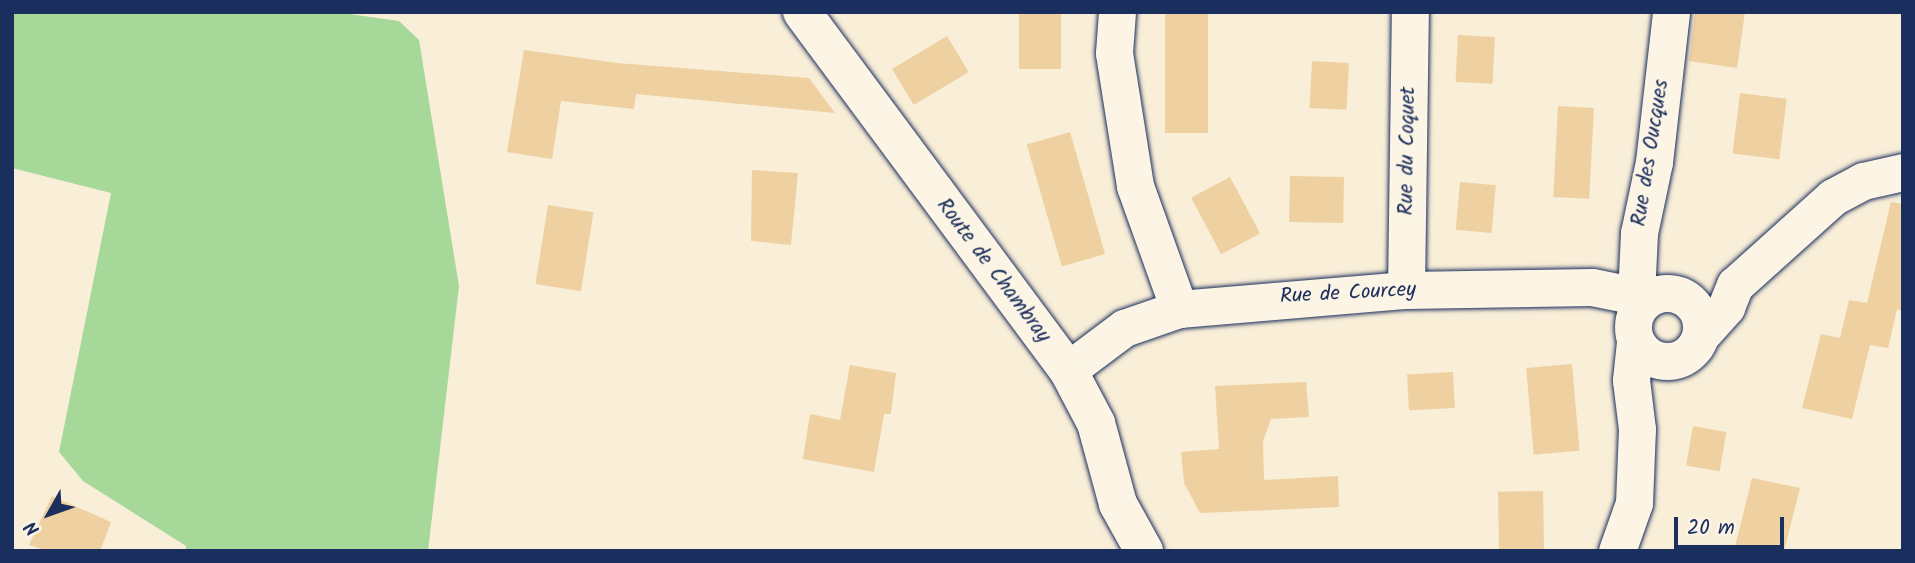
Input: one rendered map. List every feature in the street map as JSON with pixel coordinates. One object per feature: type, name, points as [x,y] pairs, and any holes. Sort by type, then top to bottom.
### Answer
[{"type":"street","name":"Route de Chambray","points":[[802,12],[1068,370],[1096,423],[1118,504],[1144,551]]},
{"type":"street","points":[[1117,12],[1114,53],[1135,186],[1179,309]]},
{"type":"street","name":"Rue du Coquet","points":[[1406,290],[1410,12]]},
{"type":"street","name":"Rue des Oucques","points":[[1641,296],[1639,233],[1654,162],[1671,12]]},
{"type":"street","points":[[1637,429],[1689,347],[1726,307],[1735,285],[1833,197],[1863,181],[1903,172]]},
{"type":"street","points":[[1687,298],[1735,285]]},
{"type":"street","name":"Rue de Courcey","points":[[1068,370],[1124,328],[1179,309],[1406,290],[1592,287],[1641,296]]},
{"type":"street","points":[[1617,551],[1634,503],[1637,429],[1630,380],[1635,341],[1633,318],[1641,296],[1666,291],[1687,298],[1700,314],[1689,347]]},
{"type":"street","points":[[1635,341],[1651,359],[1689,347]]},
{"type":"green space","points":[[12,12],[335,12],[399,21],[419,40],[459,286],[428,551],[186,551],[186,546],[83,481],[59,452],[111,193],[12,168]]},
{"type":"building","points":[[1019,12],[1061,12],[1061,69],[1019,69]]},
{"type":"building","points":[[1165,12],[1208,12],[1208,133],[1165,133]]},
{"type":"building","points":[[1695,12],[1745,12],[1737,68],[1689,61]]},
{"type":"building","points":[[1458,35],[1495,37],[1492,84],[1456,82]]},
{"type":"building","points":[[947,36],[969,72],[914,105],[892,69]]},
{"type":"building","points":[[524,50],[617,63],[809,78],[835,113],[636,94],[634,109],[561,101],[552,159],[507,152]]},
{"type":"building","points":[[1312,61],[1349,63],[1346,110],[1310,108]]},
{"type":"building","points":[[1740,93],[1787,99],[1779,159],[1733,154]]},
{"type":"building","points":[[1558,106],[1594,108],[1589,199],[1553,197]]},
{"type":"building","points":[[1070,132],[1105,254],[1062,266],[1027,144]]},
{"type":"building","points":[[752,170],[798,173],[791,245],[751,241]]},
{"type":"building","points":[[1290,176],[1344,177],[1343,223],[1289,222]]},
{"type":"building","points":[[1230,177],[1260,234],[1221,254],[1191,198]]},
{"type":"building","points":[[1460,182],[1496,185],[1492,233],[1456,230]]},
{"type":"building","points":[[1891,202],[1903,204],[1903,311],[1897,309],[1888,348],[1870,345],[1852,419],[1802,408],[1821,334],[1840,338],[1849,300],[1867,303]]},
{"type":"building","points":[[548,205],[593,212],[581,291],[535,284]]},
{"type":"building","points":[[1572,364],[1580,451],[1534,455],[1526,368]]},
{"type":"building","points":[[850,365],[896,373],[891,414],[884,414],[874,472],[803,459],[810,414],[840,420]]},
{"type":"building","points":[[1453,372],[1455,408],[1409,410],[1407,374]]},
{"type":"building","points":[[1306,382],[1309,417],[1271,419],[1263,441],[1264,480],[1338,476],[1339,507],[1200,513],[1184,483],[1181,452],[1219,449],[1215,386]]},
{"type":"building","points":[[1693,426],[1726,432],[1720,471],[1686,465]]},
{"type":"building","points":[[1752,478],[1800,488],[1784,551],[1734,551]]},
{"type":"building","points":[[1543,491],[1544,549],[1499,550],[1498,492]]},
{"type":"building","points":[[52,496],[111,522],[100,551],[49,551],[29,545]]}]
